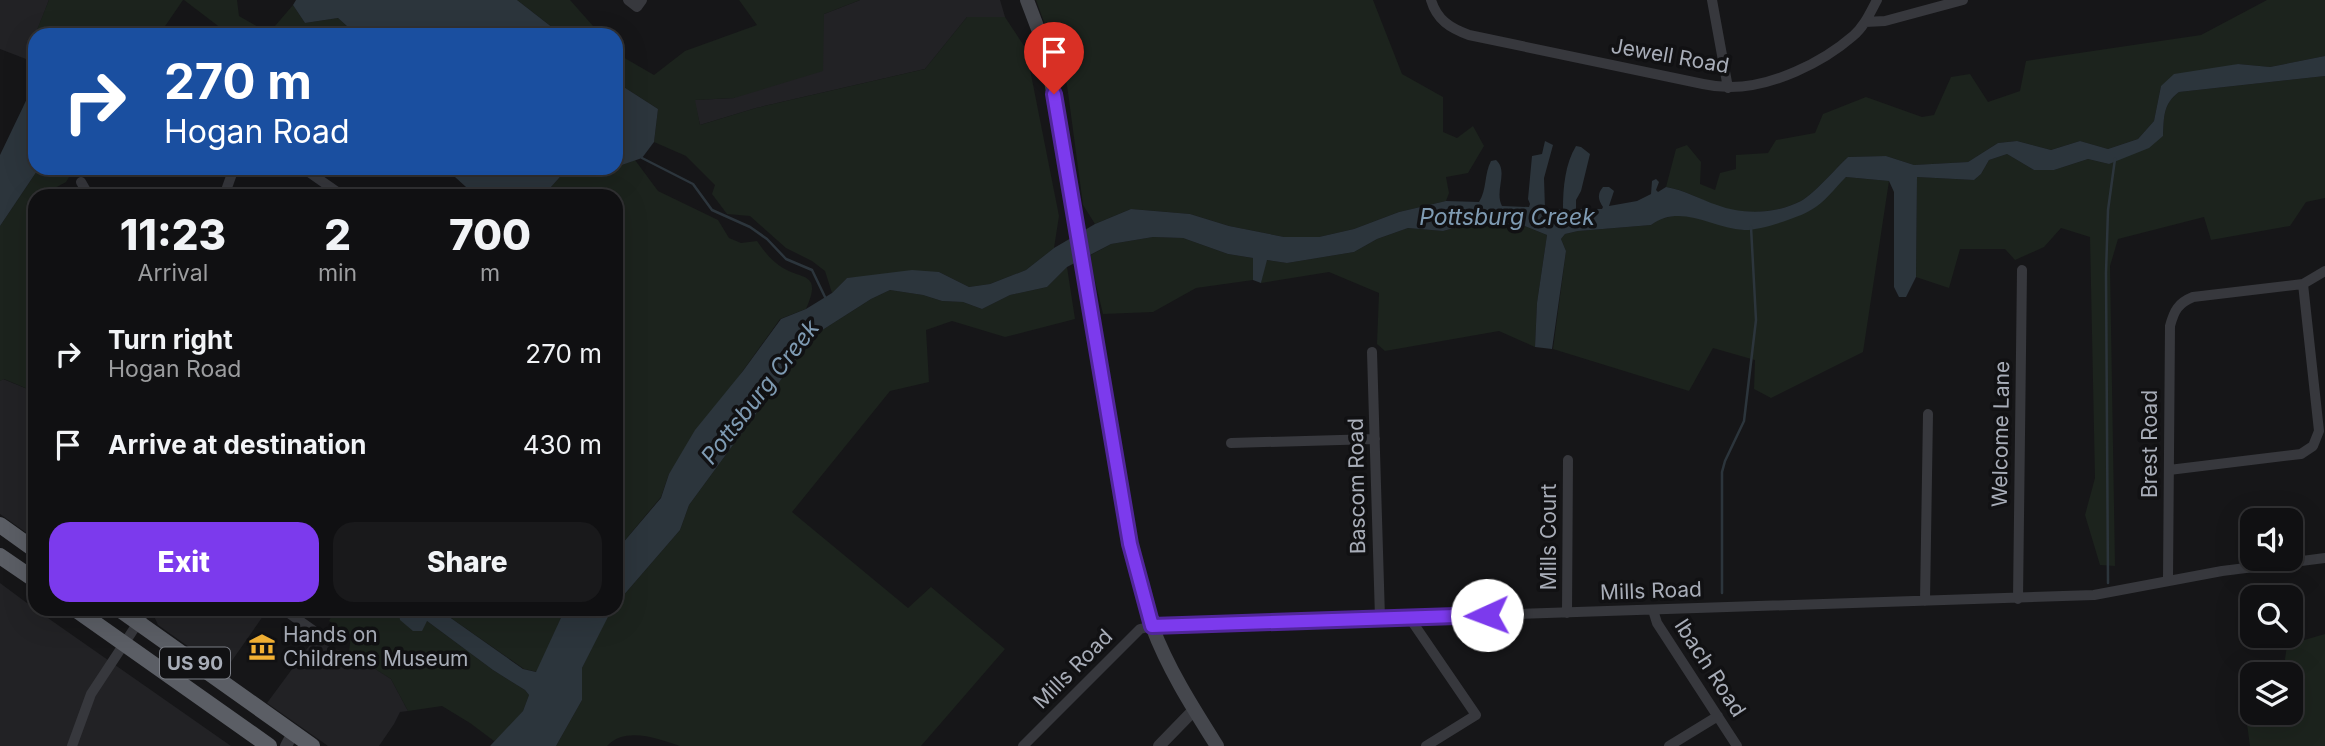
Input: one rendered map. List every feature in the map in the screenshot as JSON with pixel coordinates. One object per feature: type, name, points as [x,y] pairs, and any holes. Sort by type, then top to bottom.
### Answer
[{"type":"highway","points":[[0,525],[28,545]]},
{"type":"highway","points":[[0,556],[28,575]]},
{"type":"highway","name":"US 90","points":[[85,616],[269,746]]},
{"type":"highway","name":"US 90","points":[[143,616],[290,739],[312,746]]},
{"type":"main road","points":[[1027,0],[1049,69],[1130,544],[1152,626],[1178,681],[1217,746]]},
{"type":"street","points":[[628,0],[637,7],[642,0]]},
{"type":"street","name":"Jewell Road","points":[[1431,0],[1435,11],[1448,26],[1469,35],[1728,88],[1765,82],[1794,73],[1853,36],[1865,22],[1877,0]]},
{"type":"street","points":[[1712,0],[1728,88]]},
{"type":"street","points":[[1865,22],[1885,22],[1963,0]]},
{"type":"street","points":[[313,175],[333,189]]},
{"type":"street","points":[[81,182],[85,189]]},
{"type":"street","name":"Welcome Lane","points":[[2018,599],[2022,270]]},
{"type":"street","points":[[2169,470],[2301,454],[2313,446],[2319,431],[2303,284],[2325,271]]},
{"type":"street","name":"Brest Road","points":[[2168,580],[2171,326],[2176,309],[2182,302],[2193,298],[2303,284]]},
{"type":"street","name":"Bascom Road","points":[[1372,352],[1380,618]]},
{"type":"street","points":[[1925,601],[1928,414]]},
{"type":"street","points":[[1231,443],[1375,439]]},
{"type":"street","name":"Mills Court","points":[[1567,613],[1568,460]]},
{"type":"street","name":"Mills Road","points":[[1023,746],[1140,629],[1152,626],[2095,595],[2222,571],[2325,558]]},
{"type":"street","name":"Ibach Road","points":[[1653,610],[1657,623],[1737,746]]},
{"type":"street","points":[[72,746],[90,694],[143,616]]},
{"type":"street","points":[[293,616],[314,631],[333,639]]},
{"type":"street","points":[[1409,617],[1476,715],[1426,746]]},
{"type":"street","points":[[1159,746],[1195,710]]},
{"type":"street","points":[[1669,746],[1718,716]]},
{"type":"shaded area","points":[[0,0],[49,0],[38,28],[28,28],[26,59],[0,49]]},
{"type":"shaded area","points":[[49,0],[183,0],[164,28],[38,28]]},
{"type":"shaded area","points":[[184,0],[237,0],[239,16],[260,28],[221,28]]},
{"type":"shaded area","points":[[517,0],[570,0],[595,28],[553,28]]},
{"type":"shaded area","points":[[739,0],[860,0],[824,14],[823,71],[734,98],[695,100],[700,125],[756,108],[925,69],[967,17],[1005,17],[1026,49],[1059,216],[1054,248],[1026,270],[990,284],[969,287],[939,272],[847,278],[832,293],[825,271],[786,248],[750,216],[727,214],[712,194],[715,185],[686,156],[654,142],[658,109],[623,86],[623,57],[654,75],[685,51],[757,25]]},
{"type":"shaded area","points":[[860,0],[1000,0],[1005,17],[967,17],[925,69],[756,108],[700,125],[694,100],[734,98],[824,14]]},
{"type":"shaded area","points":[[1036,0],[1373,0],[1402,74],[1443,97],[1443,132],[1457,138],[1473,126],[1484,146],[1468,173],[1446,177],[1449,193],[1446,201],[1399,212],[1354,229],[1319,237],[1284,237],[1229,226],[1190,214],[1131,209],[1095,224],[1083,205],[1067,85]]},
{"type":"shaded area","points":[[2267,0],[2325,0],[2325,56],[2270,67],[2238,64],[2161,86],[2154,121],[2138,139],[2108,149],[2080,141],[2051,150],[2017,141],[1998,143],[1968,162],[1914,165],[1886,156],[1848,157],[1806,198],[1781,209],[1759,212],[1727,209],[1666,187],[1676,149],[1687,145],[1701,162],[1700,184],[1715,190],[1720,173],[1736,169],[1736,155],[1768,153],[1776,140],[1815,133],[1823,114],[1866,97],[1922,117],[1934,115],[1951,77],[1970,74],[1988,102],[2020,91],[2026,61],[2201,35]]},
{"type":"shaded area","points":[[293,5],[305,23],[338,18],[348,27],[273,28]]},
{"type":"shaded area","points":[[2325,76],[2325,198],[2306,202],[2290,226],[2211,240],[2204,217],[2118,239],[2110,266],[2115,566],[2100,565],[2085,515],[2095,478],[2090,237],[2061,228],[2044,247],[2015,260],[2005,249],[1960,249],[1949,288],[1916,277],[1917,177],[1974,180],[1989,160],[2007,154],[2034,170],[2054,170],[2088,159],[2109,164],[2163,136],[2167,106],[2179,92]]},
{"type":"shaded area","points":[[635,160],[658,191],[718,220],[729,238],[741,243],[757,241],[776,263],[807,279],[812,288],[806,309],[780,319],[669,474],[661,497],[623,543],[623,189],[549,189],[562,175],[623,175],[623,164]]},
{"type":"shaded area","points":[[34,175],[70,175],[66,182],[53,189],[28,189],[28,389],[4,379],[0,381],[0,226]]},
{"type":"shaded area","points":[[1846,177],[1889,181],[1863,352],[1771,398],[1754,389],[1755,360],[1713,348],[1689,391],[1553,349],[1566,251],[1561,239],[1565,234],[1651,225],[1658,220],[1680,214],[1744,230],[1811,210]]},
{"type":"shaded area","points":[[1520,224],[1547,235],[1537,303],[1535,347],[1499,331],[1385,351],[1377,344],[1379,293],[1329,272],[1261,283],[1266,260],[1287,263],[1354,252],[1377,239],[1408,228],[1443,231],[1466,225]]},
{"type":"shaded area","points":[[1153,237],[1183,238],[1228,254],[1253,258],[1253,280],[1196,288],[1153,312],[1103,314],[1089,256],[1111,244]]},
{"type":"shaded area","points":[[1067,267],[1075,319],[1005,337],[952,321],[926,330],[929,382],[890,391],[792,512],[908,608],[931,587],[1005,649],[921,746],[680,746],[633,735],[615,740],[607,746],[556,746],[582,700],[582,668],[608,616],[623,616],[623,596],[680,530],[689,505],[813,336],[890,290],[942,301],[963,302],[982,309],[1010,295],[1047,287]]},
{"type":"shaded area","points":[[3,379],[28,389],[28,534],[0,514],[0,381]]},
{"type":"shaded area","points":[[0,583],[28,604],[28,616],[45,616],[231,746],[0,746]]},
{"type":"shaded area","points":[[154,616],[263,616],[224,672],[158,625]]},
{"type":"shaded area","points":[[332,616],[410,616],[427,621],[525,690],[529,695],[523,711],[499,739],[494,741],[442,706],[408,711],[391,679],[349,652],[351,635],[329,621]]},
{"type":"shaded area","points":[[448,616],[562,616],[537,672],[524,669]]},
{"type":"shaded area","points":[[2325,634],[2325,746],[2250,746],[2247,725],[2303,725],[2303,662],[2285,662],[2287,648],[2303,648],[2303,640]]},
{"type":"shaded area","points":[[315,638],[333,649],[349,652],[391,679],[408,711],[400,712],[379,746],[328,746],[267,703]]},
{"type":"water","points":[[296,0],[517,0],[553,28],[348,28],[338,18],[305,23],[293,5]]},
{"type":"water","name":"Pottsburg Creek","points":[[2325,56],[2325,76],[2179,92],[2167,106],[2163,136],[2149,148],[2109,164],[2088,159],[2054,170],[2034,170],[2007,154],[1989,160],[1974,180],[1917,177],[1916,277],[1906,297],[1899,297],[1894,287],[1894,192],[1889,181],[1846,177],[1811,210],[1759,228],[1744,230],[1696,218],[1674,216],[1651,225],[1565,234],[1561,239],[1566,251],[1552,349],[1535,347],[1537,303],[1547,235],[1520,224],[1466,225],[1443,231],[1408,228],[1377,239],[1354,252],[1287,263],[1267,260],[1261,283],[1253,280],[1253,258],[1228,254],[1183,238],[1153,237],[1111,244],[1067,267],[1047,287],[1010,295],[982,309],[963,302],[942,301],[890,290],[813,336],[689,505],[680,530],[623,596],[623,543],[661,498],[669,474],[695,430],[781,319],[806,309],[832,293],[847,278],[912,270],[939,272],[969,287],[990,284],[1026,270],[1054,248],[1095,224],[1131,209],[1190,214],[1229,226],[1284,237],[1319,237],[1354,229],[1399,212],[1446,201],[1479,202],[1491,161],[1496,160],[1502,175],[1502,206],[1529,207],[1532,156],[1542,154],[1545,141],[1553,145],[1544,178],[1545,209],[1563,209],[1565,176],[1576,146],[1590,154],[1581,191],[1576,200],[1576,209],[1602,209],[1599,197],[1603,187],[1614,191],[1609,206],[1637,201],[1651,194],[1652,181],[1656,179],[1659,182],[1656,190],[1658,192],[1666,187],[1727,208],[1748,212],[1770,211],[1806,198],[1848,157],[1886,156],[1914,165],[1968,162],[1998,143],[2017,141],[2051,150],[2080,141],[2108,149],[2138,139],[2154,121],[2161,86],[2174,74],[2238,64],[2270,67]]},
{"type":"water","points":[[623,86],[658,109],[654,142],[642,158],[623,165]]},
{"type":"water","points":[[28,97],[28,175],[34,175],[0,226],[0,155]]},
{"type":"water","points":[[453,175],[562,175],[549,189],[468,189]]},
{"type":"water","points":[[399,616],[448,616],[523,669],[536,672],[562,616],[608,616],[582,668],[582,700],[556,746],[490,746],[523,711],[529,695],[427,621],[422,631],[413,631],[400,620]]},
{"type":"waterway","points":[[642,158],[693,184],[712,210],[750,227],[767,239],[786,259],[812,270],[825,297]]},
{"type":"waterway","points":[[2108,583],[2106,273],[2108,210],[2115,159]]},
{"type":"waterway","points":[[1722,593],[1722,472],[1744,421],[1756,320],[1751,227]]},
{"type":"place","name":"Hands on Childrens Museum","points":[[262,647]]},
{"type":"route","points":[[1054,94],[1130,544],[1152,626],[1487,615]]}]
